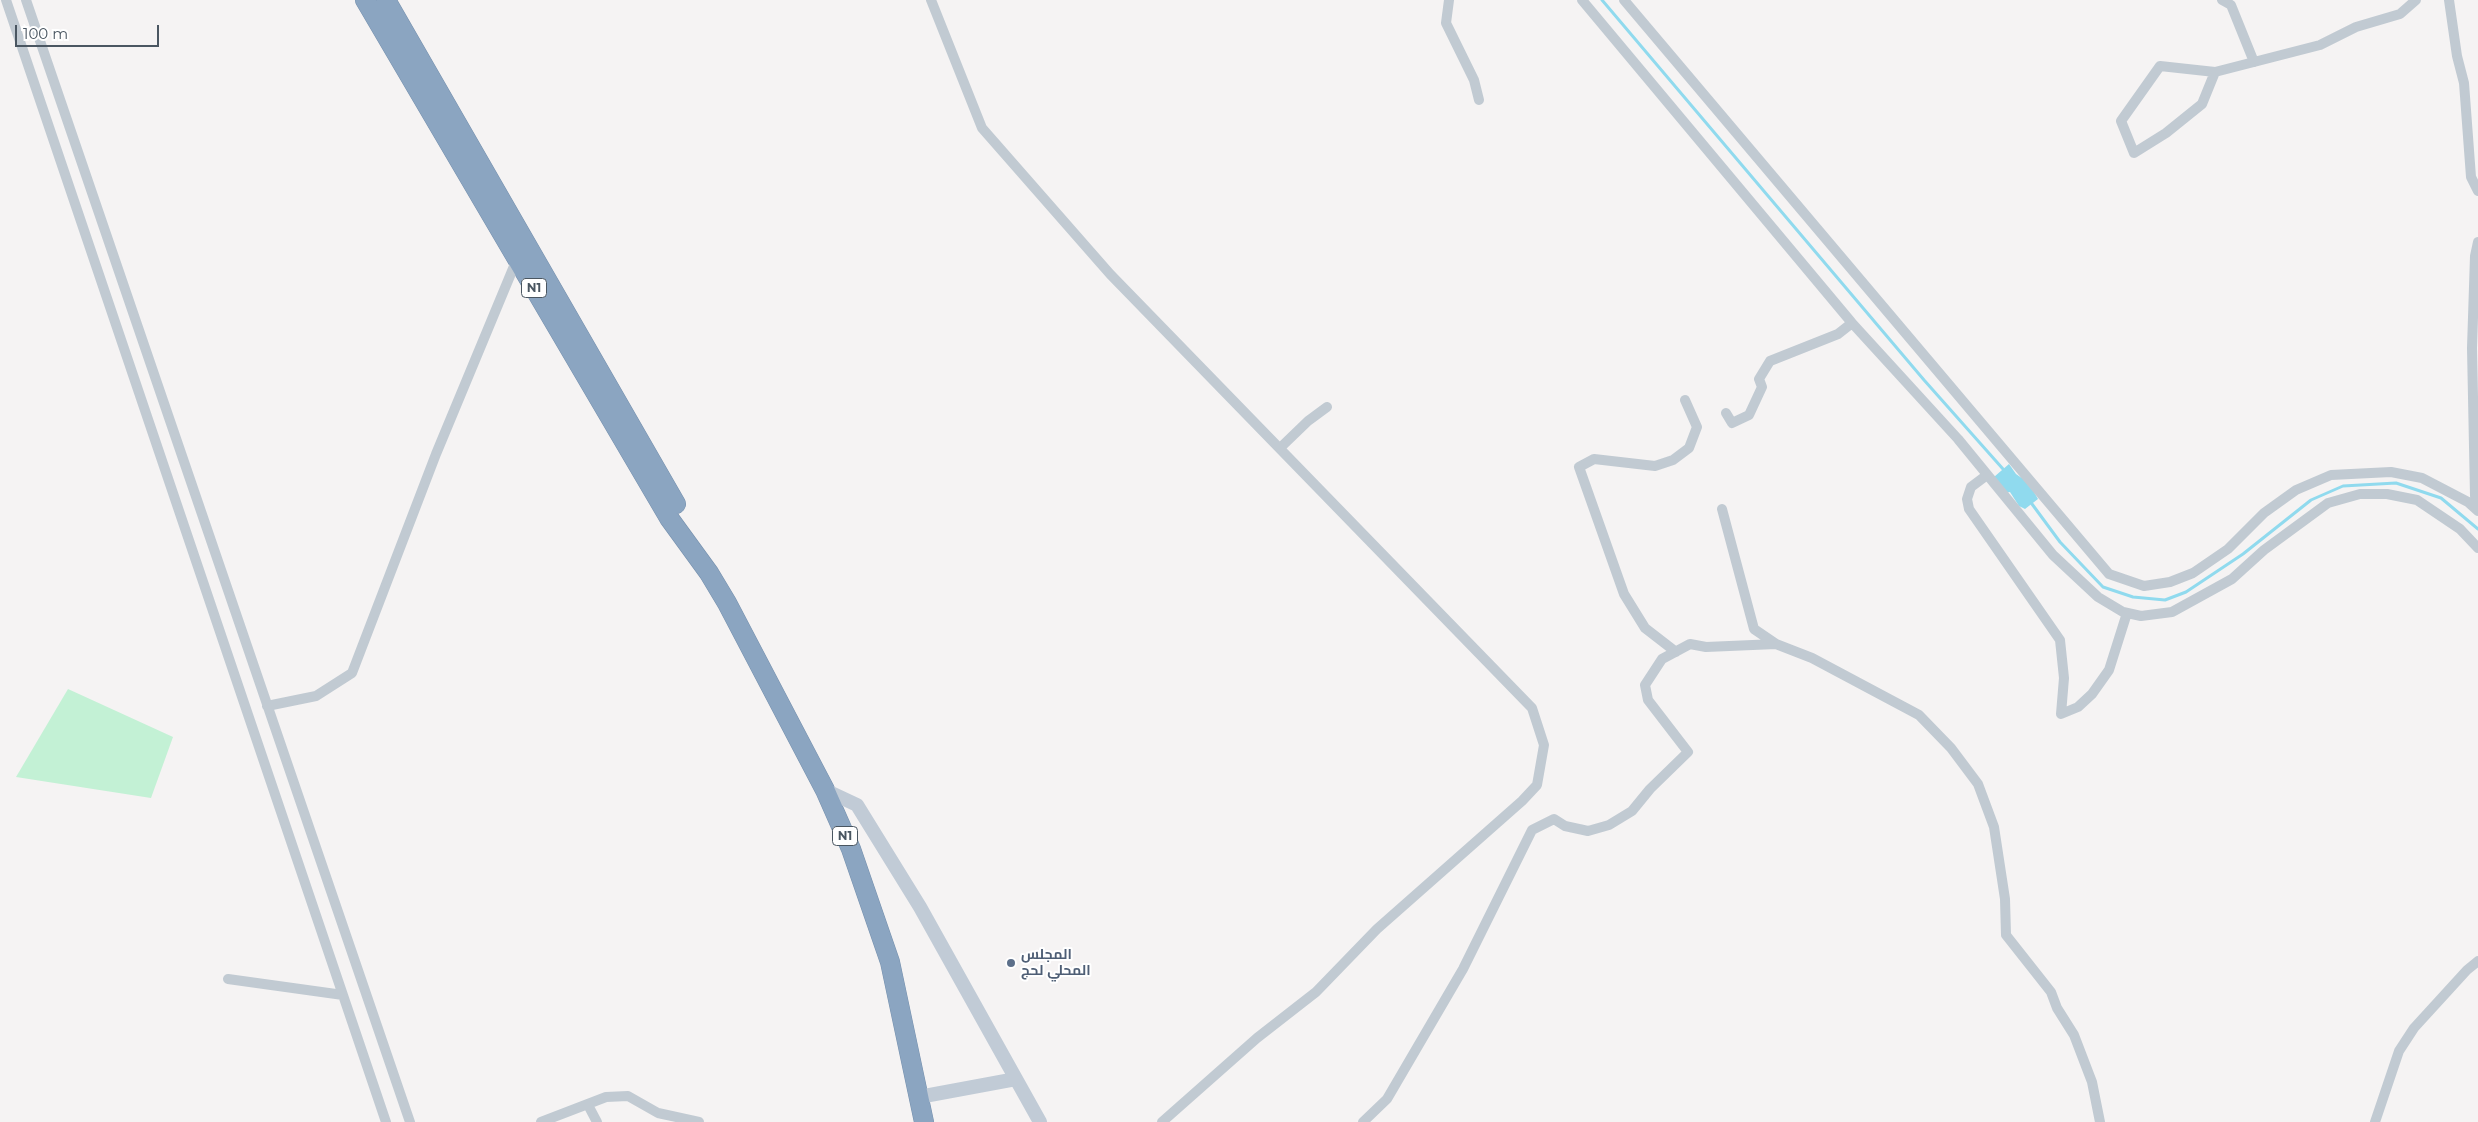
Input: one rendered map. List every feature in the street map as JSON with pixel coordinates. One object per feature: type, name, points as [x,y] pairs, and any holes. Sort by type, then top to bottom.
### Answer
[{"type":"highway","name":"N1","points":[[365,0],[669,518],[708,572]]},
{"type":"highway","name":"N1","points":[[386,0],[680,511],[708,572],[780,700],[825,790],[851,849],[890,962],[924,1122]]},
{"type":"main road","points":[[825,790],[857,805],[920,907],[1040,1122]]},
{"type":"main road","points":[[919,1097],[1016,1080]]},
{"type":"street","points":[[6,0],[386,1122]]},
{"type":"street","points":[[26,0],[266,706],[410,1122]]},
{"type":"street","points":[[930,0],[982,128],[1110,274],[1532,708],[1544,745],[1537,785],[1522,801],[1377,929],[1316,992],[1257,1038],[1162,1122]]},
{"type":"street","points":[[1449,0],[1446,22],[1474,80],[1479,100]]},
{"type":"street","points":[[1582,0],[1852,324],[1958,439],[2053,555],[2098,597],[2127,613],[2141,616],[2172,612],[2232,579],[2264,550],[2328,503],[2360,494],[2387,494],[2417,500],[2460,529],[2478,548]]},
{"type":"street","points":[[1624,0],[2109,574],[2144,586],[2170,582],[2193,572],[2228,549],[2264,513],[2296,490],[2331,475],[2392,472],[2422,478],[2478,509]]},
{"type":"street","points":[[2222,0],[2231,5],[2254,62]]},
{"type":"street","points":[[2215,72],[2202,104],[2166,133],[2134,153],[2121,121],[2160,66],[2215,72],[2320,45],[2356,27],[2400,14],[2416,0]]},
{"type":"street","points":[[2449,0],[2457,56],[2464,83],[2471,176],[2478,191]]},
{"type":"street","points":[[2478,242],[2474,256],[2472,348],[2476,496],[2478,509]]},
{"type":"street","points":[[266,706],[316,696],[352,673],[436,454],[517,259]]},
{"type":"street","points":[[1726,413],[1732,423],[1749,415],[1762,387],[1759,380],[1770,361],[1838,334],[1852,324]]},
{"type":"street","points":[[1676,652],[1645,628],[1624,594],[1579,467],[1594,459],[1655,466],[1673,460],[1689,448],[1697,427],[1685,400]]},
{"type":"street","points":[[1280,448],[1308,421],[1327,407]]},
{"type":"street","points":[[1987,475],[1970,487],[1967,499],[1969,509],[2060,640],[2064,678],[2061,714],[2078,707],[2092,694],[2109,670],[2127,613]]},
{"type":"street","points":[[1722,509],[1754,629],[1776,644],[1812,658],[1919,715],[1951,748],[1978,784],[1994,826],[2005,900],[2006,935],[2051,992],[2057,1008],[2074,1035],[2092,1082],[2100,1122]]},
{"type":"street","points":[[1363,1122],[1387,1099],[1459,976],[1532,830],[1554,819],[1565,826],[1588,831],[1609,825],[1632,811],[1650,789],[1688,752],[1648,700],[1644,685],[1662,659],[1690,644],[1706,647],[1776,644]]},
{"type":"street","points":[[2375,1122],[2399,1051],[2414,1028],[2467,970],[2478,961]]},
{"type":"street","points":[[228,979],[344,995]]},
{"type":"street","points":[[541,1122],[606,1097],[628,1096],[658,1113],[685,1121],[699,1122]]},
{"type":"street","points":[[588,1105],[597,1122]]},
{"type":"green space","points":[[68,689],[173,737],[151,798],[16,777]]},
{"type":"water","points":[[2009,464],[2016,474],[2029,483],[2038,499],[2025,509],[2019,506],[2010,492],[2005,493],[1994,477]]},
{"type":"waterway","points":[[1602,0],[1924,380],[2003,469]]},
{"type":"waterway","points":[[2032,504],[2060,542],[2103,587],[2133,597],[2165,600],[2186,592],[2243,554],[2311,500],[2343,486],[2396,483],[2441,498],[2478,529]]},
{"type":"place","name":"المجلس المحلي لحج","points":[[1011,963]]}]
